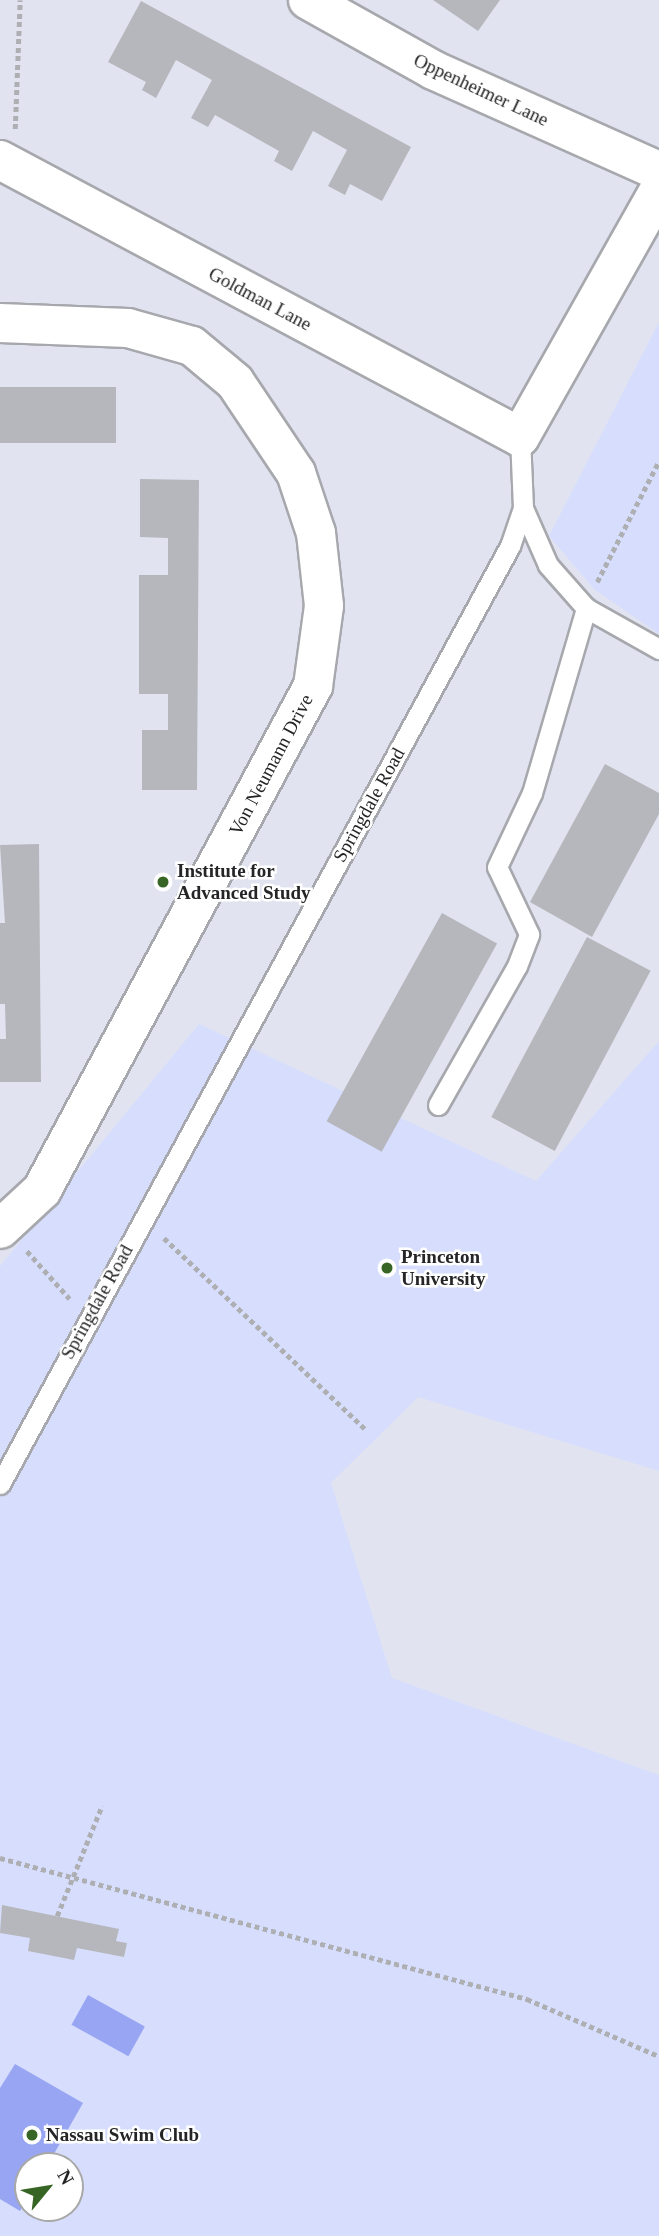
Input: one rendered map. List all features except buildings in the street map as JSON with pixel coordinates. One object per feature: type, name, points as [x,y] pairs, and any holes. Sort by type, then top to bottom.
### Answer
[{"type":"street","name":"Oppenheimer Lane","points":[[309,0],[433,70],[659,171]]},
{"type":"street","name":"Goldman Lane","points":[[7,164],[520,437]]},
{"type":"street","points":[[520,437],[659,190]]},
{"type":"street","name":"Von Neumann Drive","points":[[0,323],[128,328],[192,346],[235,382],[296,473],[316,533],[324,606],[313,687],[42,1190],[2,1228]]},
{"type":"lane","name":"Springdale Road","points":[[0,1484],[510,547],[523,508],[520,437]]},
{"type":"lane","points":[[523,508],[548,565],[586,608],[659,649]]},
{"type":"lane","points":[[438,1105],[517,966],[529,934],[497,867],[532,793],[586,608]]},
{"type":"path","points":[[7,164],[20,0]]},
{"type":"path","points":[[586,608],[659,461]]},
{"type":"path","points":[[143,1218],[366,1430]]},
{"type":"path","points":[[2,1228],[88,1318]]},
{"type":"path","points":[[57,1916],[102,1806]]},
{"type":"path","points":[[0,1858],[527,1999],[659,2056]]},
{"type":"shaded area","name":"Princeton University","points":[[0,0],[659,0],[659,2236],[0,2236]]},
{"type":"shaded area","points":[[659,322],[659,634],[594,589],[549,536]]},
{"type":"shaded area","name":"Princeton University","points":[[199,1024],[536,1181],[659,1041],[659,1471],[418,1397],[331,1483],[392,1678],[659,1775],[659,2236],[0,2236],[0,1266]]},
{"type":"water","points":[[88,1995],[145,2027],[128,2056],[72,2025]]},
{"type":"water","name":"Nassau Swim Club","points":[[15,2064],[83,2103],[55,2152],[14,2152],[14,2207],[0,2199],[0,2088]]},
{"type":"place","name":"Institute for Advanced Study","points":[[163,882]]},
{"type":"place","name":"Princeton University","points":[[387,1268]]},
{"type":"place","name":"Nassau Swim Club","points":[[32,2135]]}]
